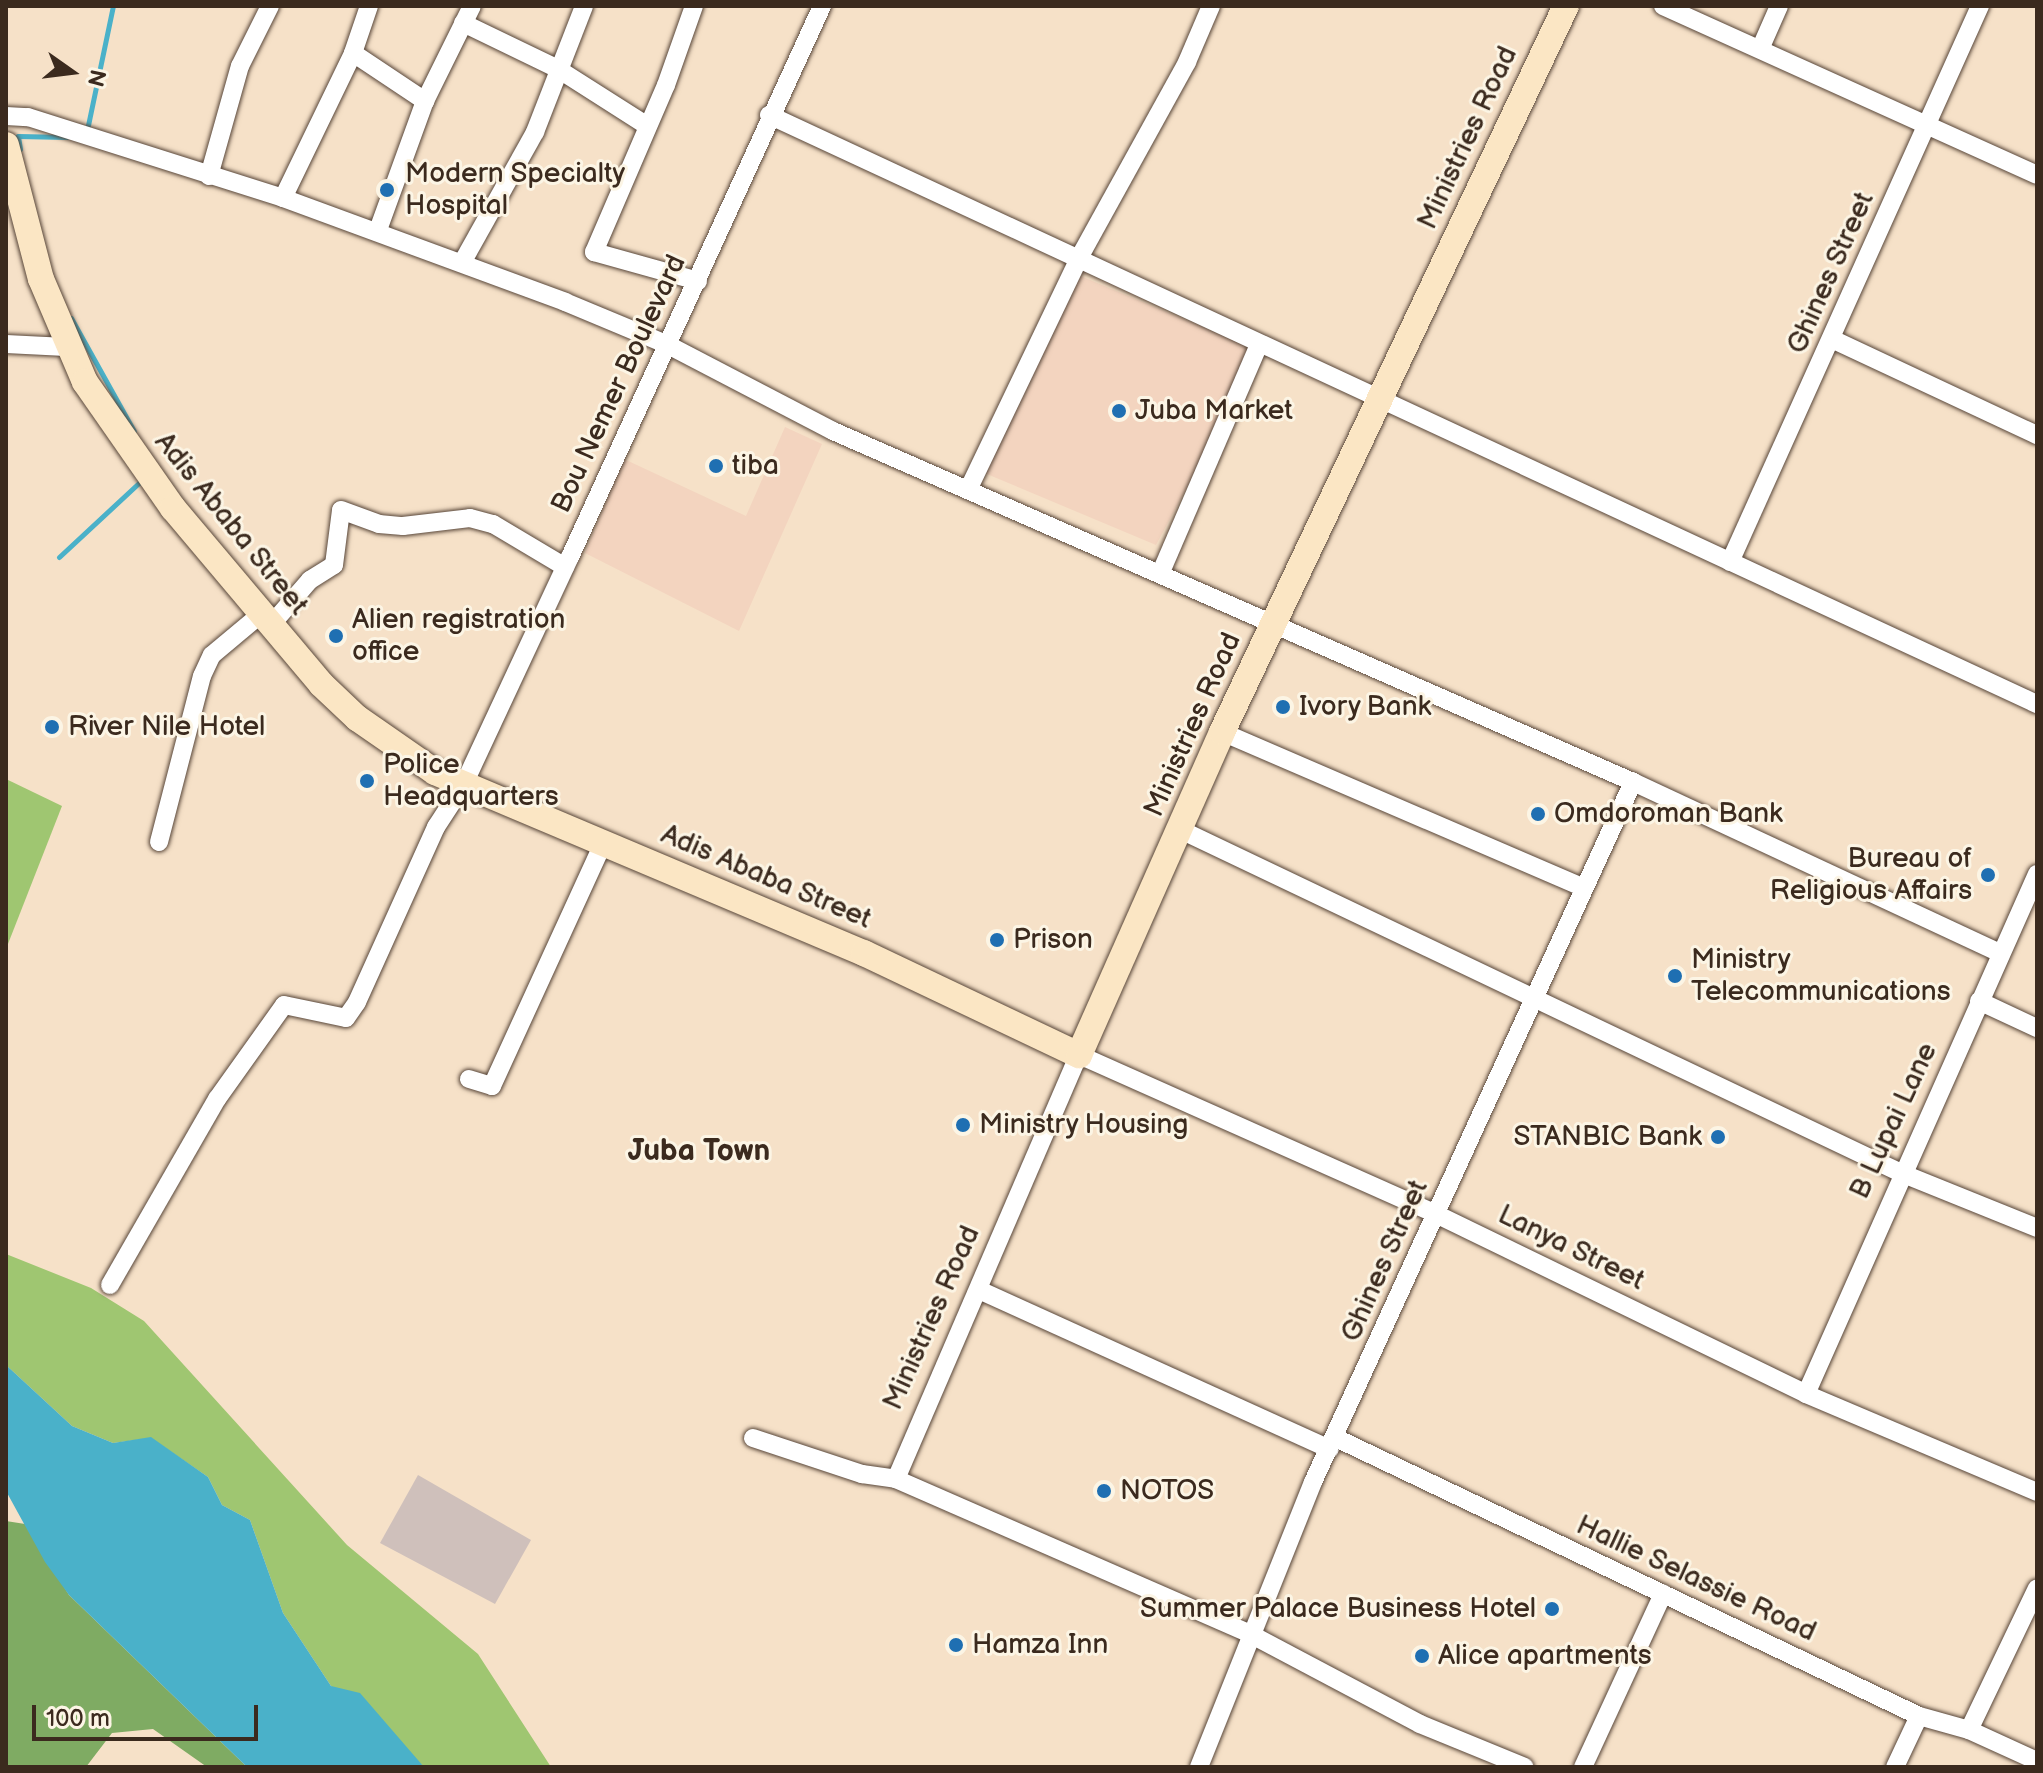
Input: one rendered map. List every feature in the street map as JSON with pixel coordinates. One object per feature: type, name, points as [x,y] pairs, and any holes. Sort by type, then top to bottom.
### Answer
[{"type":"street","points":[[209,176],[240,66],[270,6]]},
{"type":"street","points":[[283,198],[353,53],[369,6]]},
{"type":"street","points":[[378,230],[425,101],[472,6]]},
{"type":"street","points":[[463,261],[525,154],[584,6]]},
{"type":"street","points":[[694,6],[594,252],[698,281]]},
{"type":"street","name":"Bou Nemer Boulevard","points":[[110,1285],[217,1099],[284,1005],[346,1018],[351,1012],[436,827],[464,784],[666,344],[698,281],[769,115],[822,6]]},
{"type":"street","points":[[968,490],[1079,258],[1187,62],[1211,6]]},
{"type":"street","name":"Ministries Road","points":[[896,1479],[1222,732],[1566,6]]},
{"type":"street","points":[[1663,6],[1761,47],[2037,175]]},
{"type":"street","points":[[1761,47],[1779,6]]},
{"type":"street","name":"Ghines Street","points":[[1730,562],[1834,340],[1980,6]]},
{"type":"street","points":[[463,23],[558,69],[646,125]]},
{"type":"street","points":[[353,53],[425,101]]},
{"type":"street","points":[[769,115],[1079,258],[1258,347],[2037,704]]},
{"type":"street","points":[[6,116],[28,117],[378,230],[463,261],[666,344],[833,431],[1161,572],[1633,782],[2000,953]]},
{"type":"street","name":"Adis Ababa Street","points":[[6,145],[41,279],[66,347],[138,463],[266,619],[357,718],[398,751],[464,784],[864,953],[1079,1055]]},
{"type":"street","points":[[1834,340],[2037,435]]},
{"type":"street","points":[[6,344],[66,347]]},
{"type":"street","points":[[1161,572],[1258,347]]},
{"type":"street","points":[[159,842],[202,676],[212,655],[266,619],[310,580],[334,565],[341,510],[379,524],[403,526],[470,518],[493,524],[565,567]]},
{"type":"street","points":[[1222,732],[1582,887]]},
{"type":"street","name":"Ghines Street","points":[[1199,1767],[1250,1634],[1333,1444],[1438,1215],[1531,996],[1633,782]]},
{"type":"street","points":[[1181,830],[1901,1173],[2037,1228]]},
{"type":"street","points":[[469,1079],[492,1086],[603,843]]},
{"type":"street","name":"B Lupai Lane","points":[[1806,1394],[1901,1173],[2037,874]]},
{"type":"street","points":[[1979,1001],[2037,1028]]},
{"type":"street","name":"Lanya Street","points":[[1079,1055],[1438,1215],[1806,1394],[2037,1492]]},
{"type":"street","name":"Hallie Selassie Road","points":[[979,1290],[1333,1444],[1663,1594],[1919,1716],[1969,1730],[2037,1761]]},
{"type":"street","points":[[753,1438],[862,1474],[896,1479],[1250,1634],[1420,1724],[1525,1767]]},
{"type":"street","points":[[1969,1730],[2037,1588]]},
{"type":"street","points":[[1583,1767],[1663,1594]]},
{"type":"street","points":[[1895,1767],[1919,1716]]},
{"type":"shaded area","name":"Juba Market","points":[[1078,275],[1260,351],[1156,545],[982,472]]},
{"type":"shaded area","points":[[785,427],[822,444],[739,631],[585,553],[624,459],[746,516]]},
{"type":"shaded area","points":[[418,1475],[531,1540],[495,1604],[380,1543]]},
{"type":"green space","points":[[6,779],[62,806],[6,949]]},
{"type":"green space","points":[[6,1254],[91,1288],[144,1321],[347,1545],[478,1654],[551,1767],[424,1767],[331,1686],[283,1613],[250,1520],[222,1505],[208,1477],[151,1438],[113,1443],[72,1426],[6,1365]]},
{"type":"green space","points":[[6,1521],[25,1524],[69,1595],[247,1767],[207,1767],[153,1729],[112,1733],[86,1767],[6,1767]]},
{"type":"water","points":[[6,1365],[72,1426],[113,1443],[151,1437],[208,1477],[222,1505],[250,1520],[283,1613],[331,1686],[360,1693],[424,1767],[247,1767],[69,1595],[45,1562],[6,1491]]},
{"type":"waterway","points":[[87,130],[113,6]]},
{"type":"waterway","points":[[20,149],[18,136],[67,137]]},
{"type":"waterway","points":[[71,318],[134,431]]},
{"type":"waterway","points":[[59,557],[143,479]]},
{"type":"place","name":"Modern Specialty Hospital","points":[[387,190]]},
{"type":"place","name":"Juba Market","points":[[1119,411]]},
{"type":"place","name":"tiba","points":[[716,466]]},
{"type":"place","name":"Alien registration office","points":[[336,636]]},
{"type":"place","name":"Ivory Bank","points":[[1283,707]]},
{"type":"place","name":"River Nile Hotel","points":[[52,727]]},
{"type":"place","name":"Police Headquarters","points":[[367,781]]},
{"type":"place","name":"Omdoroman Bank","points":[[1538,814]]},
{"type":"place","name":"Bureau of Religious Affairs","points":[[1988,875]]},
{"type":"place","name":"Prison","points":[[997,940]]},
{"type":"place","name":"Ministry Telecommunications","points":[[1675,976]]},
{"type":"place","name":"Ministry Housing","points":[[963,1125]]},
{"type":"place","name":"STANBIC Bank","points":[[1718,1137]]},
{"type":"place","name":"NOTOS","points":[[1104,1491]]},
{"type":"place","name":"Summer Palace Business Hotel","points":[[1552,1609]]},
{"type":"place","name":"Hamza Inn","points":[[956,1645]]},
{"type":"place","name":"Alice apartments","points":[[1422,1656]]},
{"type":"district","name":"Juba Town","points":[[699,1151]]}]
